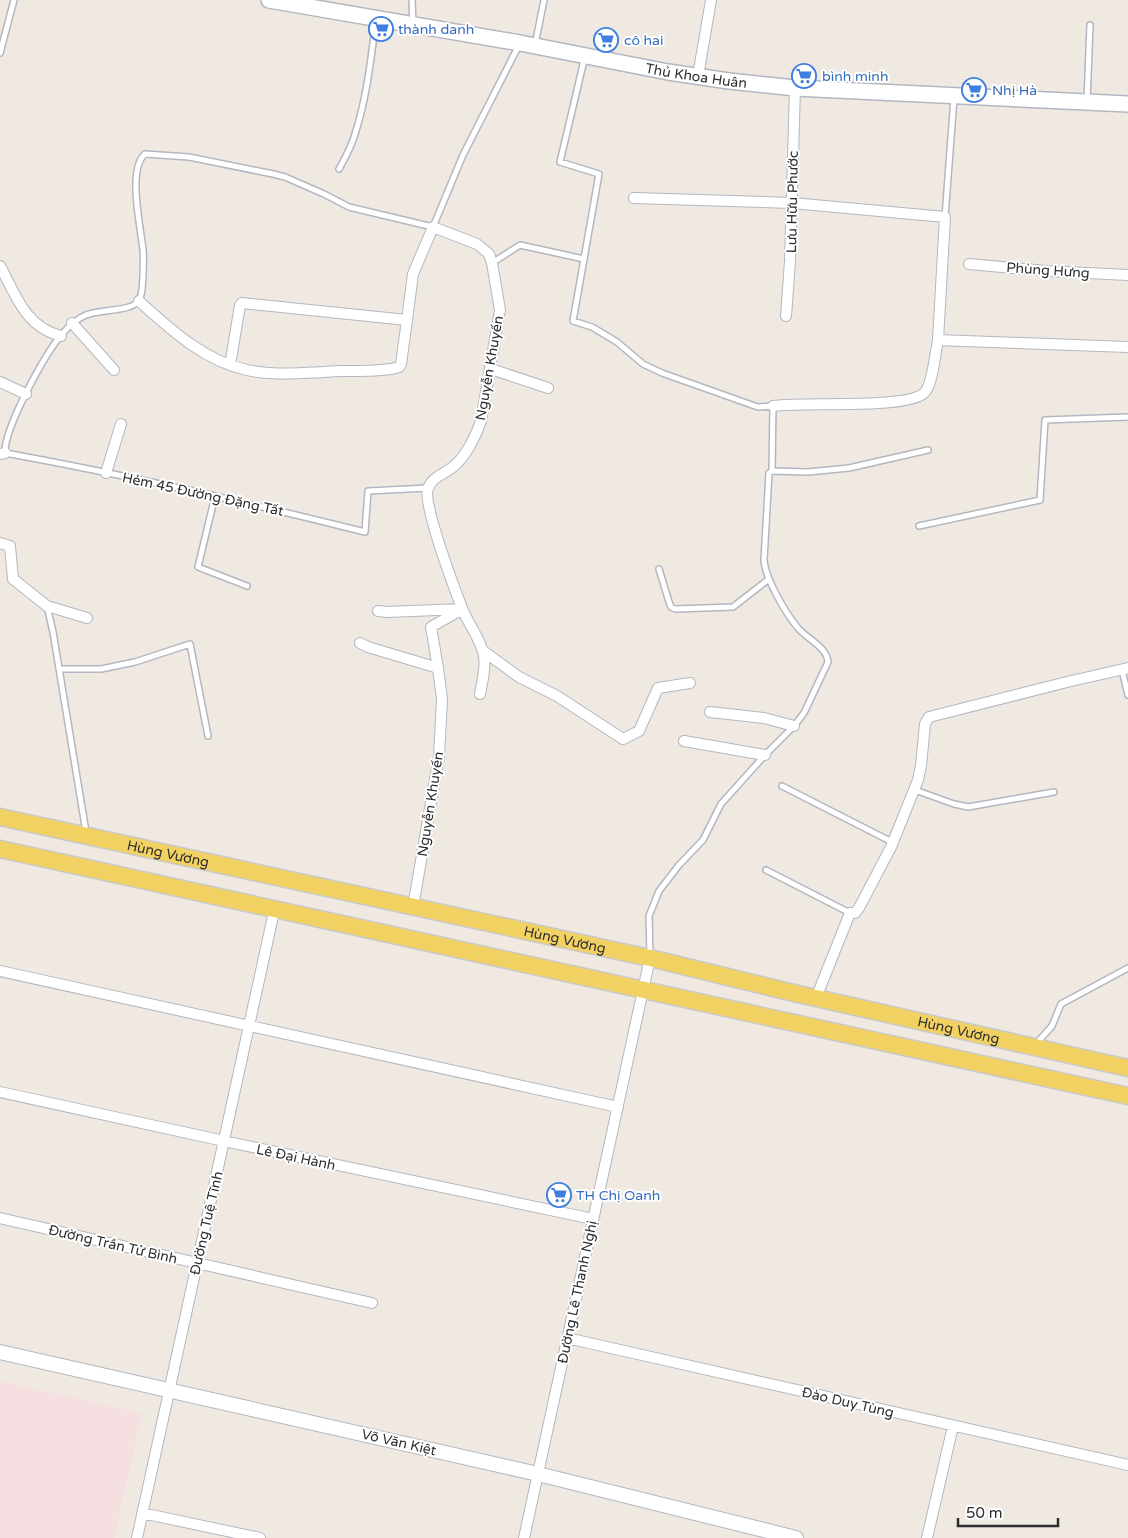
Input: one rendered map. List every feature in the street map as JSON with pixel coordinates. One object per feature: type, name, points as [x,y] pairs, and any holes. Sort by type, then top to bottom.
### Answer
[{"type":"main road","name":"Thủ Khoa Huân","points":[[269,0],[528,44],[698,76],[795,88],[1128,104]]},
{"type":"main road","name":"Hùng Vương","points":[[0,817],[650,958],[816,998],[1128,1068]]},
{"type":"main road","name":"Hùng Vương","points":[[0,849],[275,907],[643,991],[1128,1096]]},
{"type":"main road","points":[[1027,1074],[1034,1047]]},
{"type":"street","points":[[698,76],[711,0]]},
{"type":"street","name":"Lưu Hữu Phước","points":[[786,316],[790,261],[795,88]]},
{"type":"street","points":[[634,198],[792,203],[945,217],[938,340],[927,389],[924,394],[912,400],[773,406]]},
{"type":"street","points":[[139,301],[200,351],[230,365],[247,370],[278,372],[395,369],[401,364],[413,274],[433,228]]},
{"type":"street","name":"Nguyễn Khuyến","points":[[428,488],[436,477],[452,468],[460,460],[478,429],[491,369],[500,310],[492,263],[485,249],[477,244],[433,228]]},
{"type":"street","name":"Phùng Hưng","points":[[969,264],[1047,272],[1128,275]]},
{"type":"street","points":[[0,266],[26,314],[43,330],[61,336]]},
{"type":"street","points":[[230,365],[240,305],[242,303],[407,320]]},
{"type":"street","points":[[72,323],[114,370]]},
{"type":"street","points":[[938,340],[1128,348]]},
{"type":"street","points":[[491,369],[548,388]]},
{"type":"street","points":[[0,382],[26,394]]},
{"type":"street","points":[[106,473],[121,424]]},
{"type":"street","points":[[428,488],[430,508],[444,560],[462,609],[485,658],[480,694]]},
{"type":"street","points":[[0,543],[10,546],[12,579],[47,606],[87,618]]},
{"type":"street","points":[[378,611],[462,609]]},
{"type":"street","name":"Nguyễn Khuyến","points":[[413,907],[438,756],[442,699],[431,627],[462,609]]},
{"type":"street","points":[[360,642],[368,647],[438,668]]},
{"type":"street","points":[[482,650],[519,677],[557,696],[624,740],[640,731],[658,688],[690,682]]},
{"type":"street","points":[[816,998],[850,913],[855,913],[859,908],[893,842],[915,790],[921,772],[925,724],[929,717],[1125,669]]},
{"type":"street","points":[[710,712],[764,718],[794,726]]},
{"type":"street","points":[[684,741],[765,755]]},
{"type":"street","name":"Đường Tuệ Tĩnh","points":[[137,1538],[275,907]]},
{"type":"street","name":"Đường Lê Thanh Nghị","points":[[524,1538],[650,958]]},
{"type":"street","points":[[0,971],[618,1107]]},
{"type":"street","name":"Lê Đại Hành","points":[[0,1092],[593,1220]]},
{"type":"street","name":"Đường Trần Tử Bình","points":[[0,1218],[372,1303]]},
{"type":"street","name":"Đào Duy Tùng","points":[[567,1338],[1128,1465]]},
{"type":"street","name":"Võ Văn Kiệt","points":[[0,1352],[538,1474],[777,1536],[796,1538]]},
{"type":"street","points":[[927,1538],[953,1426]]},
{"type":"street","points":[[142,1513],[260,1538]]},
{"type":"lane","points":[[0,53],[14,0]]},
{"type":"lane","points":[[412,0],[413,24]]},
{"type":"lane","points":[[2,454],[8,434],[26,394],[61,336],[72,323],[86,315],[123,308],[134,305],[139,301],[142,293],[144,252],[137,216],[137,176],[142,157],[145,154],[189,158],[272,174],[317,191],[349,207],[433,228],[463,154],[528,44],[544,0]]},
{"type":"lane","points":[[339,169],[355,135],[370,65],[376,18]]},
{"type":"lane","points":[[1087,102],[1090,25]]},
{"type":"lane","points":[[585,56],[560,162],[599,174],[573,321],[592,327],[617,342],[643,364],[662,373],[758,407],[773,406],[772,471],[769,473],[768,480],[764,560],[766,574],[799,629],[823,650],[828,657],[828,662],[804,713],[721,804],[702,840],[659,891],[648,916],[650,958]]},
{"type":"lane","points":[[945,217],[954,96]]},
{"type":"lane","points":[[492,263],[520,245],[584,259]]},
{"type":"lane","points":[[919,526],[1040,500],[1045,420],[1128,417]]},
{"type":"lane","points":[[772,471],[808,472],[849,468],[928,450]]},
{"type":"lane","name":"Hẻm 45 Đường Đặng Tất","points":[[2,454],[247,502],[365,532],[368,491],[428,488]]},
{"type":"lane","points":[[215,496],[198,567],[247,586]]},
{"type":"lane","points":[[659,569],[671,607],[675,609],[733,607],[769,579]]},
{"type":"lane","points":[[47,606],[87,836]]},
{"type":"lane","points":[[59,670],[110,667],[135,662],[190,644],[208,736]]},
{"type":"lane","points":[[1125,669],[1128,695]]},
{"type":"lane","points":[[782,786],[893,842]]},
{"type":"lane","points":[[915,790],[968,807],[1054,792]]},
{"type":"lane","points":[[766,870],[850,913]]},
{"type":"lane","points":[[1034,1047],[1052,1026],[1061,1004],[1128,968]]},
{"type":"shaded area","points":[[0,1381],[142,1413],[114,1538],[0,1538]]},
{"type":"place","name":"thành danh","points":[[381,29]]},
{"type":"place","name":"cô hai","points":[[606,40]]},
{"type":"place","name":"bình minh","points":[[804,76]]},
{"type":"place","name":"Nhị Hà","points":[[974,90]]},
{"type":"place","name":"TH Chị Oanh","points":[[559,1195]]}]
